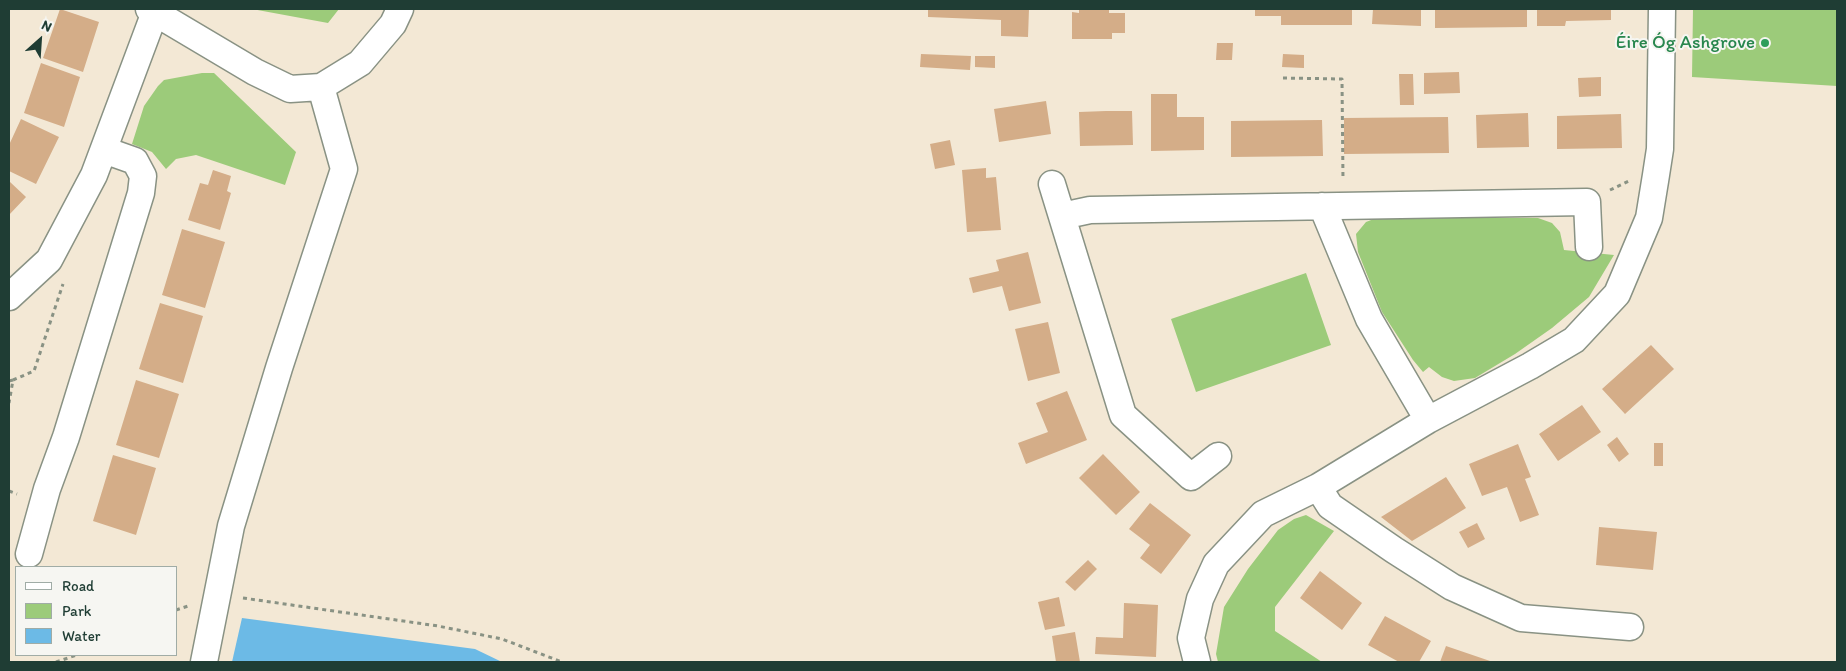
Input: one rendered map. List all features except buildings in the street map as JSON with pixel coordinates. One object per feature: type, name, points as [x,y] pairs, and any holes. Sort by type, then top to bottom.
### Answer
[{"type":"street","points":[[9,296],[49,260],[94,176],[152,10],[254,72],[290,89],[321,87],[360,63],[393,24],[400,9]]},
{"type":"street","points":[[1197,662],[1191,638],[1200,599],[1216,564],[1263,514],[1318,487],[1428,420],[1530,366],[1574,340],[1617,294],[1650,218],[1660,149],[1662,9]]},
{"type":"street","points":[[204,662],[231,526],[279,368],[344,169],[321,87]]},
{"type":"street","points":[[29,554],[47,489],[66,437],[141,193],[143,176],[135,161],[104,150]]},
{"type":"street","points":[[1052,184],[1123,415],[1191,477],[1218,456]]},
{"type":"street","points":[[1062,216],[1090,210],[1587,202],[1589,247]]},
{"type":"street","points":[[1332,206],[1369,319],[1428,420]]},
{"type":"street","points":[[1318,487],[1330,506],[1394,550],[1452,587],[1520,618],[1630,627]]},
{"type":"path","points":[[1283,78],[1342,79],[1332,206]]},
{"type":"path","points":[[1587,202],[1631,180],[1656,175]]},
{"type":"path","points":[[9,381],[13,380],[9,403]]},
{"type":"path","points":[[218,596],[251,599],[447,628],[502,639],[562,662]]},
{"type":"path","points":[[56,662],[74,656]]},
{"type":"green space","points":[[252,9],[339,9],[328,23]]},
{"type":"green space","name":"Éire Óg Ashgrove","points":[[1693,9],[1837,9],[1837,86],[1692,77]]},
{"type":"green space","points":[[202,73],[214,73],[296,152],[285,185],[196,155],[176,159],[166,169],[152,152],[132,144],[144,106],[158,86],[164,80]]},
{"type":"green space","points":[[1379,217],[1538,218],[1552,223],[1560,232],[1564,250],[1614,255],[1589,297],[1552,328],[1515,354],[1475,378],[1454,381],[1442,377],[1429,367],[1423,372],[1382,312],[1358,252],[1356,234],[1366,222]]},
{"type":"green space","points":[[1306,273],[1331,345],[1196,392],[1171,319]]},
{"type":"green space","points":[[1306,515],[1334,531],[1275,607],[1275,631],[1322,662],[1218,662],[1216,654],[1224,607],[1248,569],[1278,530],[1294,519]]},
{"type":"water","points":[[242,618],[475,649],[502,662],[232,662]]},
{"type":"place","name":"Éire Óg Ashgrove","points":[[1765,43]]}]
